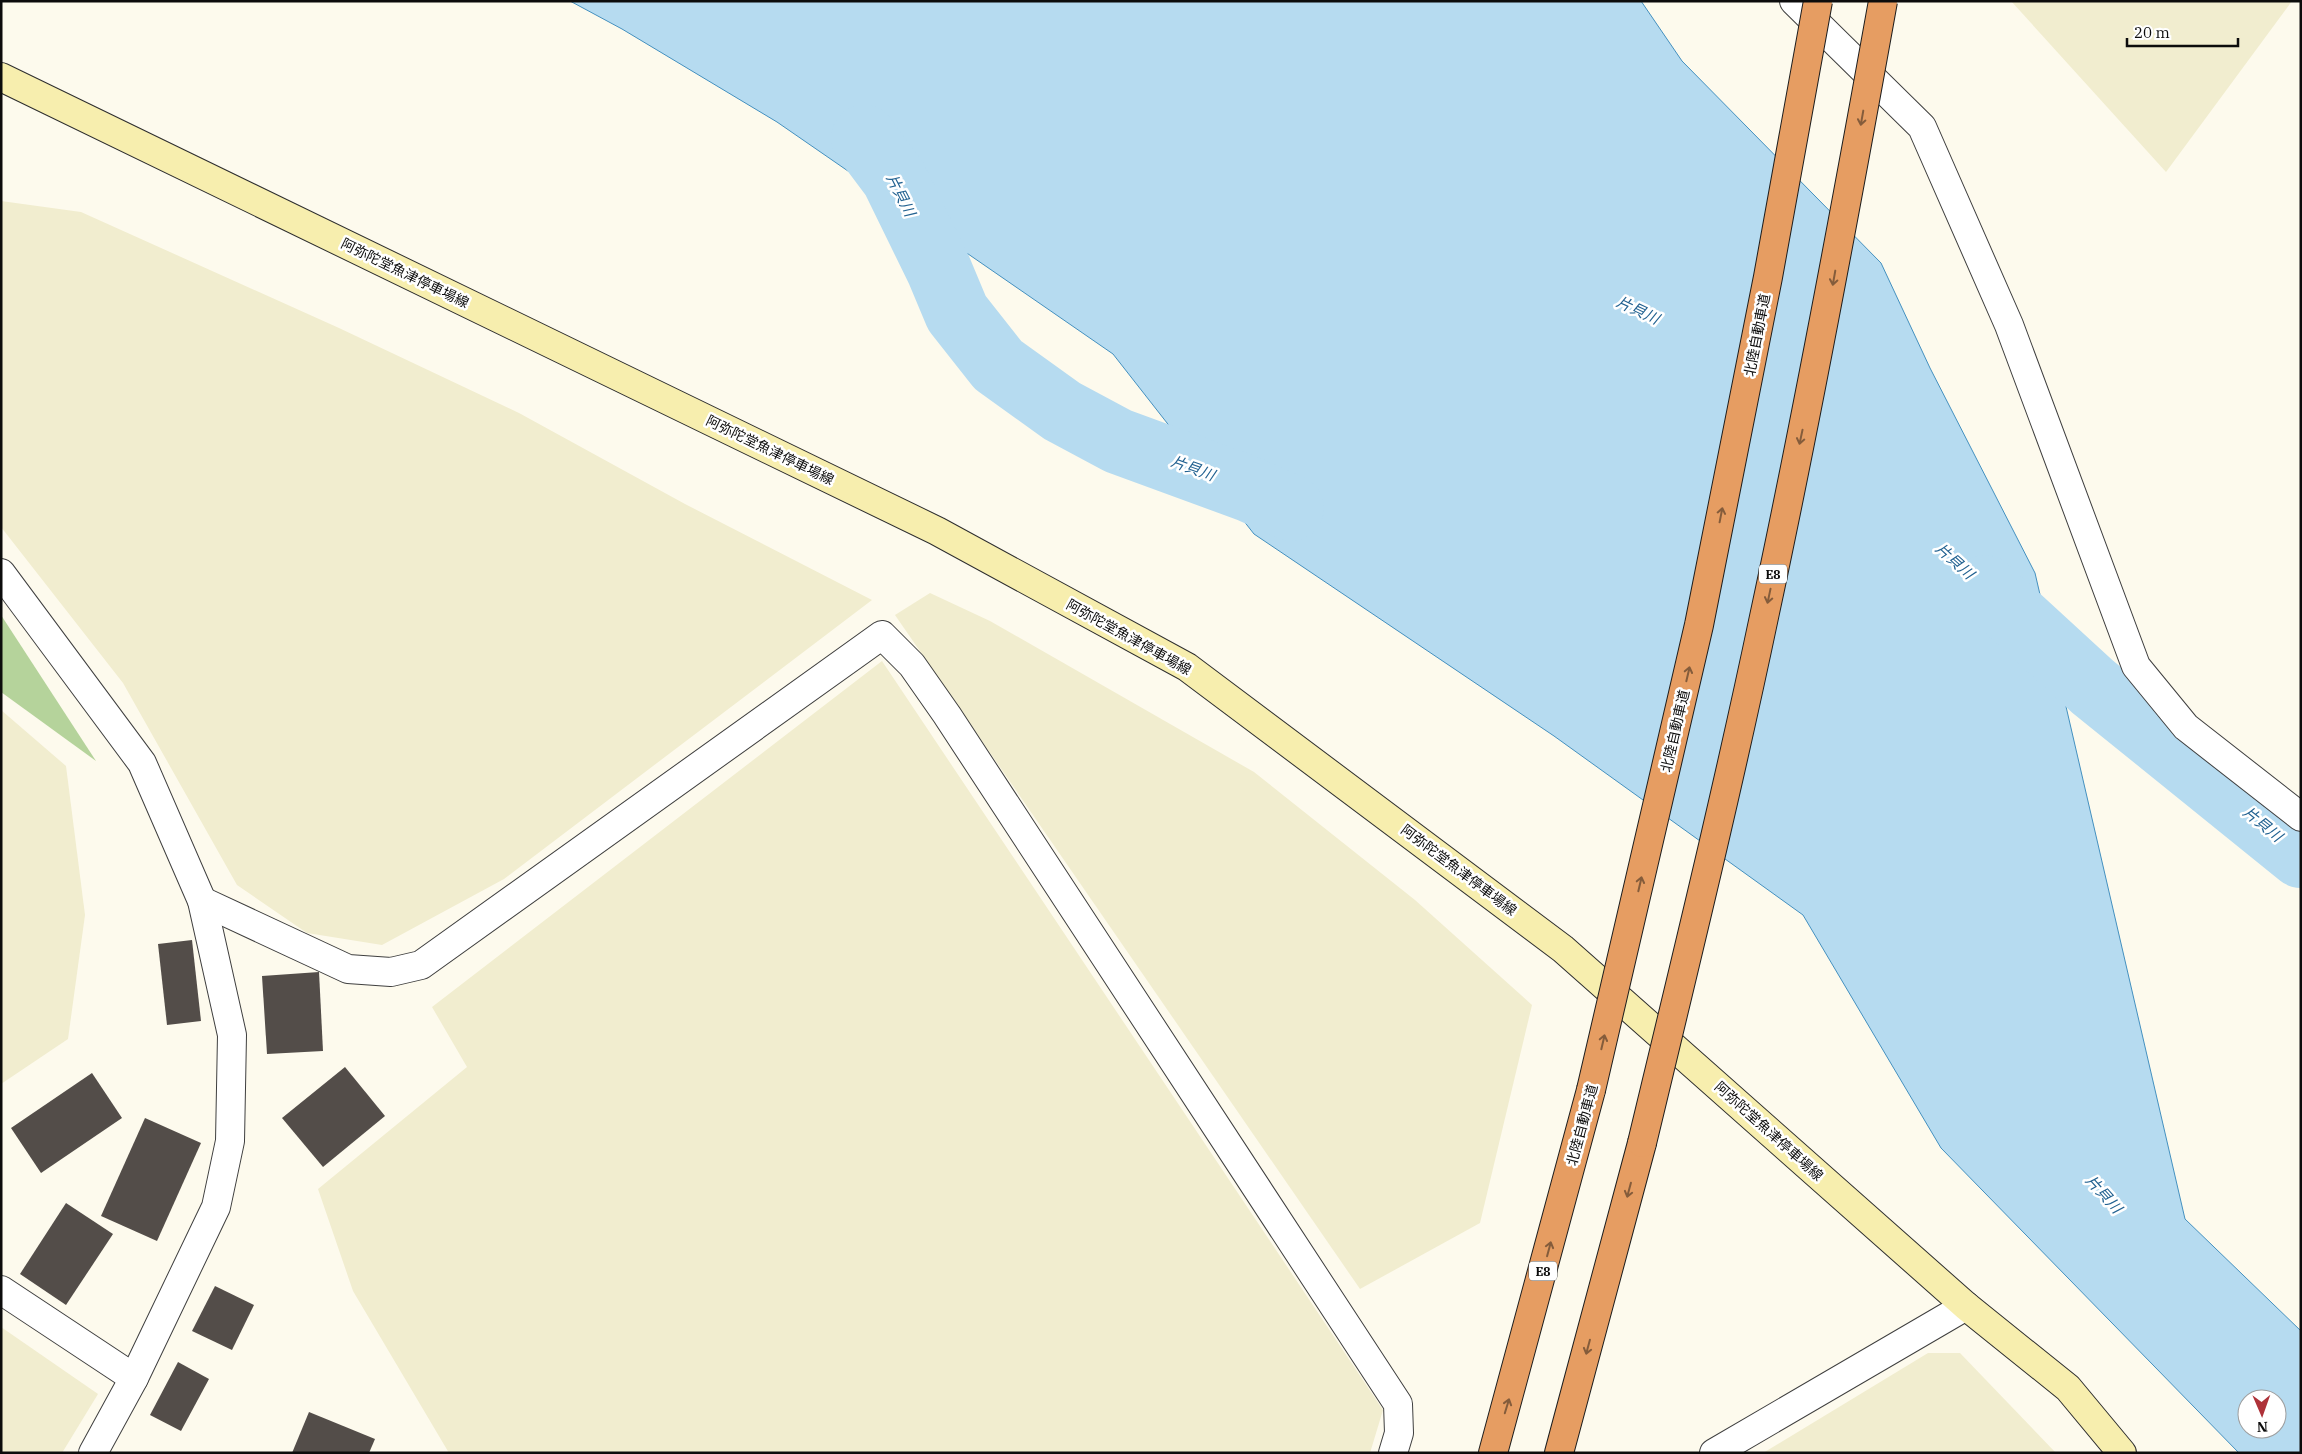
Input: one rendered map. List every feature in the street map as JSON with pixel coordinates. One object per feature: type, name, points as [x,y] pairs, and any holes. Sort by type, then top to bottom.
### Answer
[{"type":"highway","name":"北陸自動車道","points":[[1494,1453],[1591,1090],[1699,625],[1768,277],[1818,1]]},
{"type":"highway","name":"E8","points":[[1559,1453],[1642,1143],[1703,893],[1764,618],[1831,292],[1884,1]]},
{"type":"main road","name":"阿弥陀堂魚津停車場線","points":[[1,77],[937,531],[1187,668],[1563,949],[1966,1306],[2068,1388],[2122,1453]]},
{"type":"street","points":[[1794,1],[1922,127],[2009,325],[2136,666],[2186,727],[2301,817]]},
{"type":"street","points":[[1,573],[142,763],[202,901],[232,1035],[230,1142],[216,1207],[134,1378],[93,1453]]},
{"type":"street","points":[[202,901],[348,969],[391,972],[421,964],[882,635],[912,665],[947,715],[1398,1404],[1399,1433],[1393,1453]]},
{"type":"street","points":[[1,1290],[134,1378]]},
{"type":"street","points":[[1714,1453],[1966,1306]]},
{"type":"shaded area","points":[[2011,1],[2292,1],[2166,172]]},
{"type":"shaded area","points":[[1,201],[81,212],[339,328],[519,413],[685,504],[872,600],[504,879],[382,945],[307,933],[237,885],[123,683],[1,527]]},
{"type":"shaded area","points":[[930,593],[990,621],[1254,772],[1415,900],[1532,1005],[1480,1223],[1360,1289],[895,615]]},
{"type":"shaded area","points":[[882,661],[1383,1410],[1370,1453],[449,1453],[353,1291],[318,1189],[467,1067],[432,1007]]},
{"type":"shaded area","points":[[1,710],[66,766],[85,915],[68,1039],[1,1084]]},
{"type":"shaded area","points":[[1,1327],[98,1394],[62,1453],[1,1453]]},
{"type":"shaded area","points":[[1928,1353],[1960,1353],[2056,1453],[1763,1453]]},
{"type":"green space","points":[[1,615],[96,761],[1,692]]},
{"type":"water","points":[[570,1],[1641,1],[1682,61],[1881,263],[1930,368],[2035,573],[2185,1219],[2301,1331],[2301,1453],[2239,1453],[1941,1148],[1803,915],[1554,736],[1254,534],[1113,354],[777,122],[622,29]]},
{"type":"building","points":[[192,940],[201,1021],[167,1025],[158,944]]},
{"type":"building","points":[[319,972],[323,1051],[267,1054],[262,976]]},
{"type":"building","points":[[345,1067],[385,1116],[323,1167],[282,1118]]},
{"type":"building","points":[[92,1073],[122,1118],[41,1173],[11,1128]]},
{"type":"building","points":[[145,1118],[201,1143],[157,1241],[101,1216]]},
{"type":"building","points":[[66,1203],[113,1234],[66,1305],[20,1274]]},
{"type":"building","points":[[215,1286],[254,1305],[232,1350],[192,1331]]},
{"type":"building","points":[[178,1362],[209,1379],[181,1431],[150,1415]]},
{"type":"building","points":[[309,1412],[375,1439],[369,1453],[292,1453]]},
{"type":"waterway","name":"片貝川","points":[[864,138],[894,178],[939,270],[957,313],[998,365],[1062,411],[1118,441],[1249,489],[1291,508]]},
{"type":"waterway","name":"片貝川","points":[[1985,588],[2093,687],[2301,855]]}]
